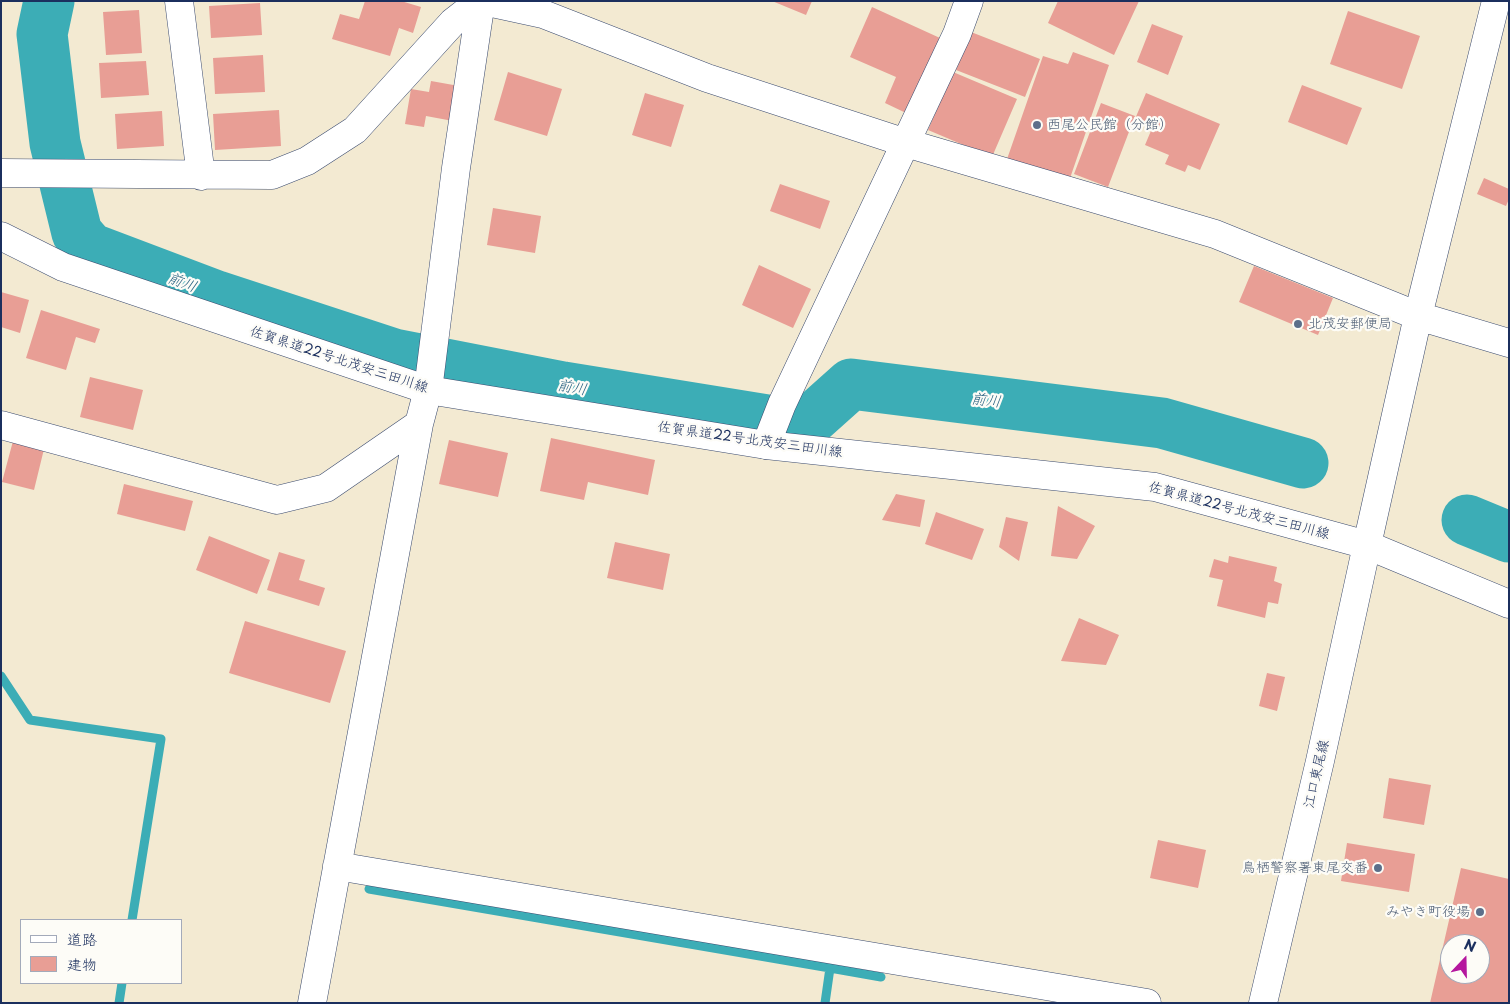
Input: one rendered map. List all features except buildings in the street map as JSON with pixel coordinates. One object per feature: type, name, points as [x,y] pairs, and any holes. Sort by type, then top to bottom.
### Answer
[{"type":"street","points":[[179,1],[201,176]]},
{"type":"street","points":[[312,1003],[419,424],[428,390],[435,348],[456,168],[481,1]]},
{"type":"street","points":[[1,173],[201,176],[272,175],[307,161],[355,130],[453,22],[481,1],[543,14],[708,78],[906,143],[1215,234],[1418,316],[1509,343]]},
{"type":"street","points":[[766,445],[782,404],[957,34],[969,1]]},
{"type":"street","name":"江口東尾線","points":[[1262,1003],[1320,761],[1418,316],[1499,35],[1496,1]]},
{"type":"street","name":"佐賀県道22号北茂安三田川線","points":[[1,236],[63,268],[428,390],[766,445],[1155,487],[1367,545],[1509,604]]},
{"type":"street","points":[[1,425],[277,500],[326,488],[419,424]]},
{"type":"street","points":[[337,866],[1148,1003]]},
{"type":"waterway","name":"前川","points":[[49,1],[42,34],[55,143],[77,233],[90,248],[217,296],[394,354],[563,387],[804,426],[851,384],[1162,423],[1303,463]]},
{"type":"waterway","name":"前川","points":[[1467,520],[1509,537]]},
{"type":"waterway","points":[[1,676],[30,720],[161,739],[132,919]]},
{"type":"waterway","points":[[369,889],[830,968]]},
{"type":"waterway","points":[[825,1003],[830,968],[881,977]]},
{"type":"waterway","points":[[119,1003],[122,984]]},
{"type":"place","name":"西尾公民館（分館）","points":[[1037,125]]},
{"type":"place","name":"北茂安郵便局","points":[[1298,324]]},
{"type":"place","name":"鳥栖警察署東尾交番","points":[[1378,868]]},
{"type":"place","name":"みやき町役場","points":[[1480,912]]}]
